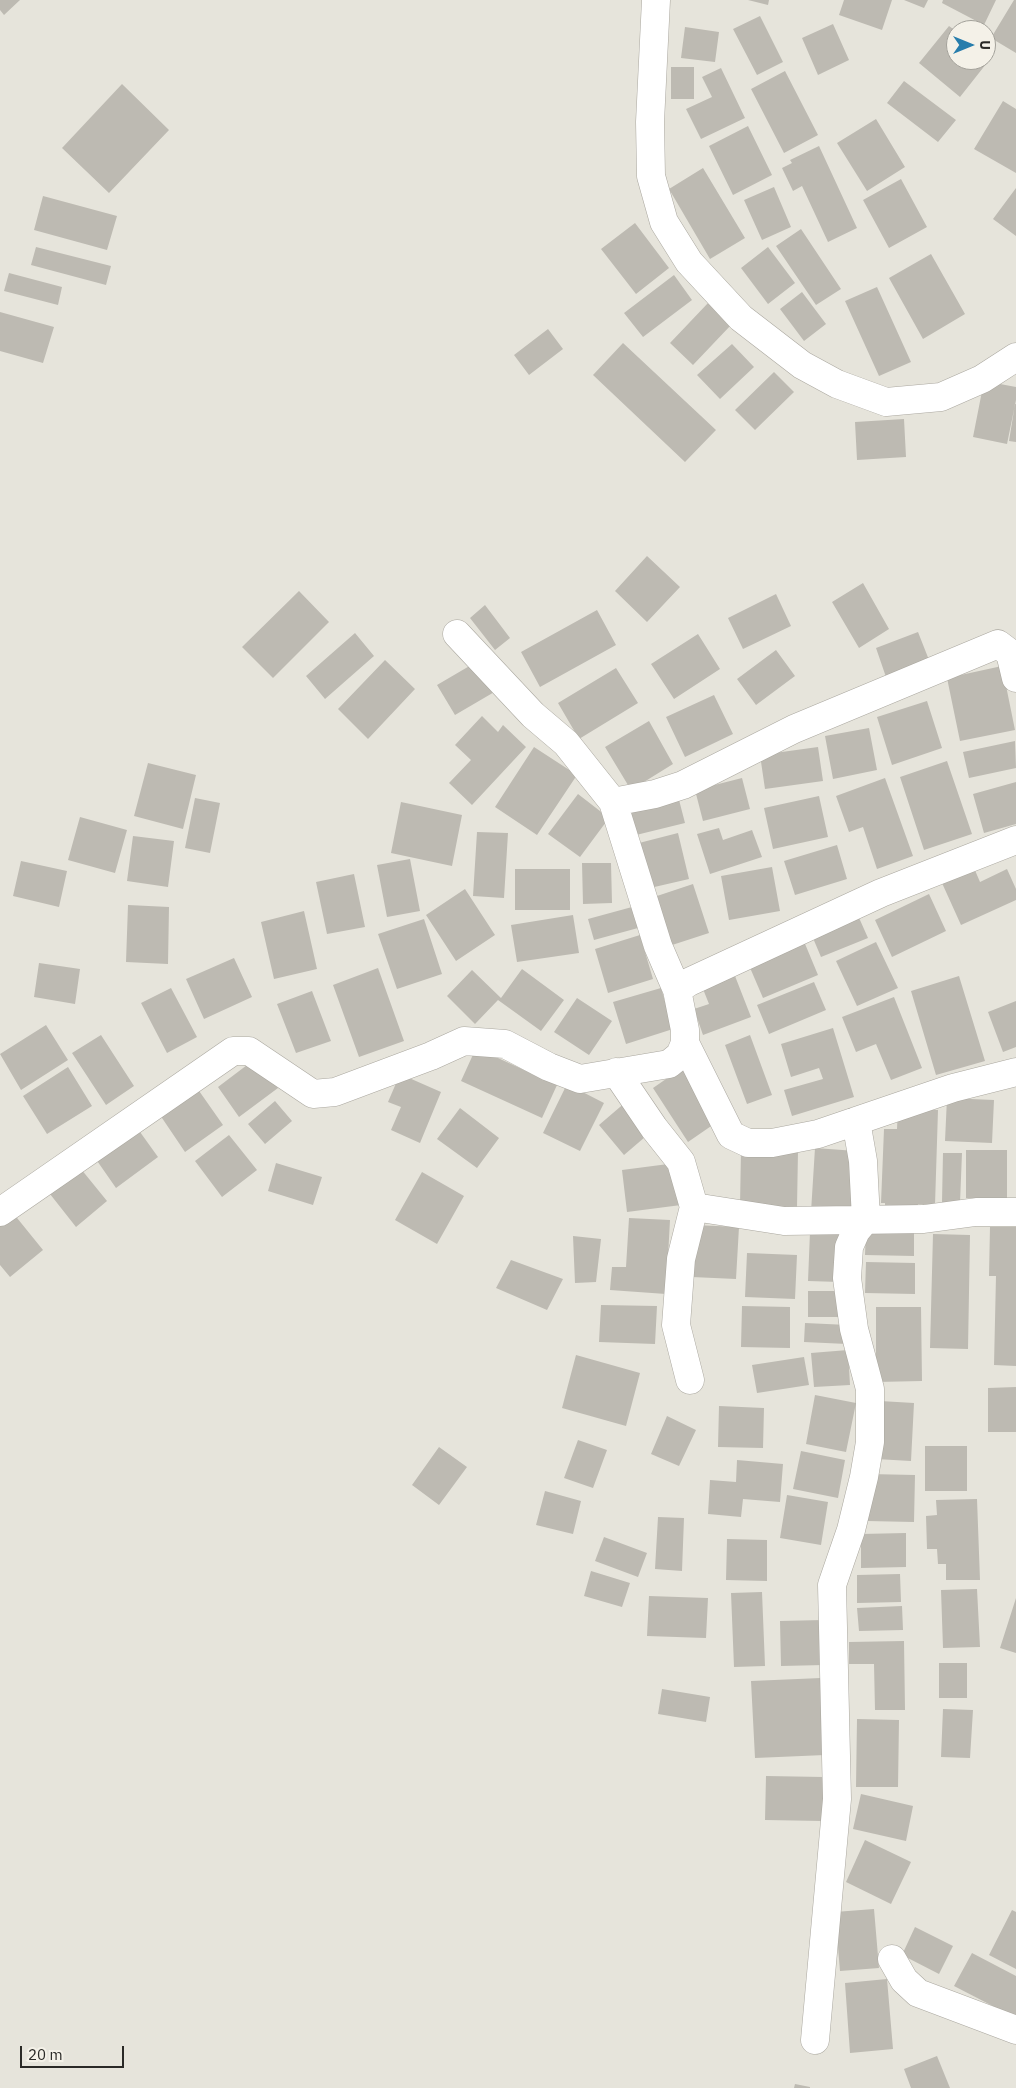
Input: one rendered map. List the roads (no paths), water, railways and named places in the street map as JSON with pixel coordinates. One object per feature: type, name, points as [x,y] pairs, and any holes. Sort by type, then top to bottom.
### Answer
[{"type":"street","points":[[656,0],[650,122],[651,176],[664,222],[689,262],[741,318],[802,365],[837,384],[886,402],[940,397],[982,379],[1016,357]]},
{"type":"street","points":[[0,1212],[232,1051],[249,1051],[313,1094],[335,1092],[431,1056],[464,1041],[505,1044],[549,1067],[580,1079],[669,1064],[680,1055],[685,1043],[685,1030],[677,990],[658,946],[613,802],[566,743],[533,715],[457,634]]},
{"type":"street","points":[[613,802],[655,794],[683,785],[794,729],[998,644],[1010,653],[1016,678]]},
{"type":"street","points":[[677,990],[689,982],[882,893],[1016,840]]},
{"type":"street","points":[[685,1043],[731,1135],[748,1144],[772,1143],[818,1134],[953,1088],[1016,1072]]},
{"type":"street","points":[[616,1072],[654,1128],[681,1162],[694,1206],[681,1259],[676,1325],[690,1380]]},
{"type":"street","points":[[816,2040],[837,1799],[832,1586],[851,1530],[864,1477],[870,1442],[870,1389],[854,1329],[847,1278],[849,1247],[856,1231],[866,1219],[863,1161],[856,1121]]},
{"type":"street","points":[[694,1206],[784,1221],[924,1219],[976,1212],[1016,1212]]},
{"type":"street","points":[[892,1959],[904,1980],[918,1992],[1016,2030]]}]
